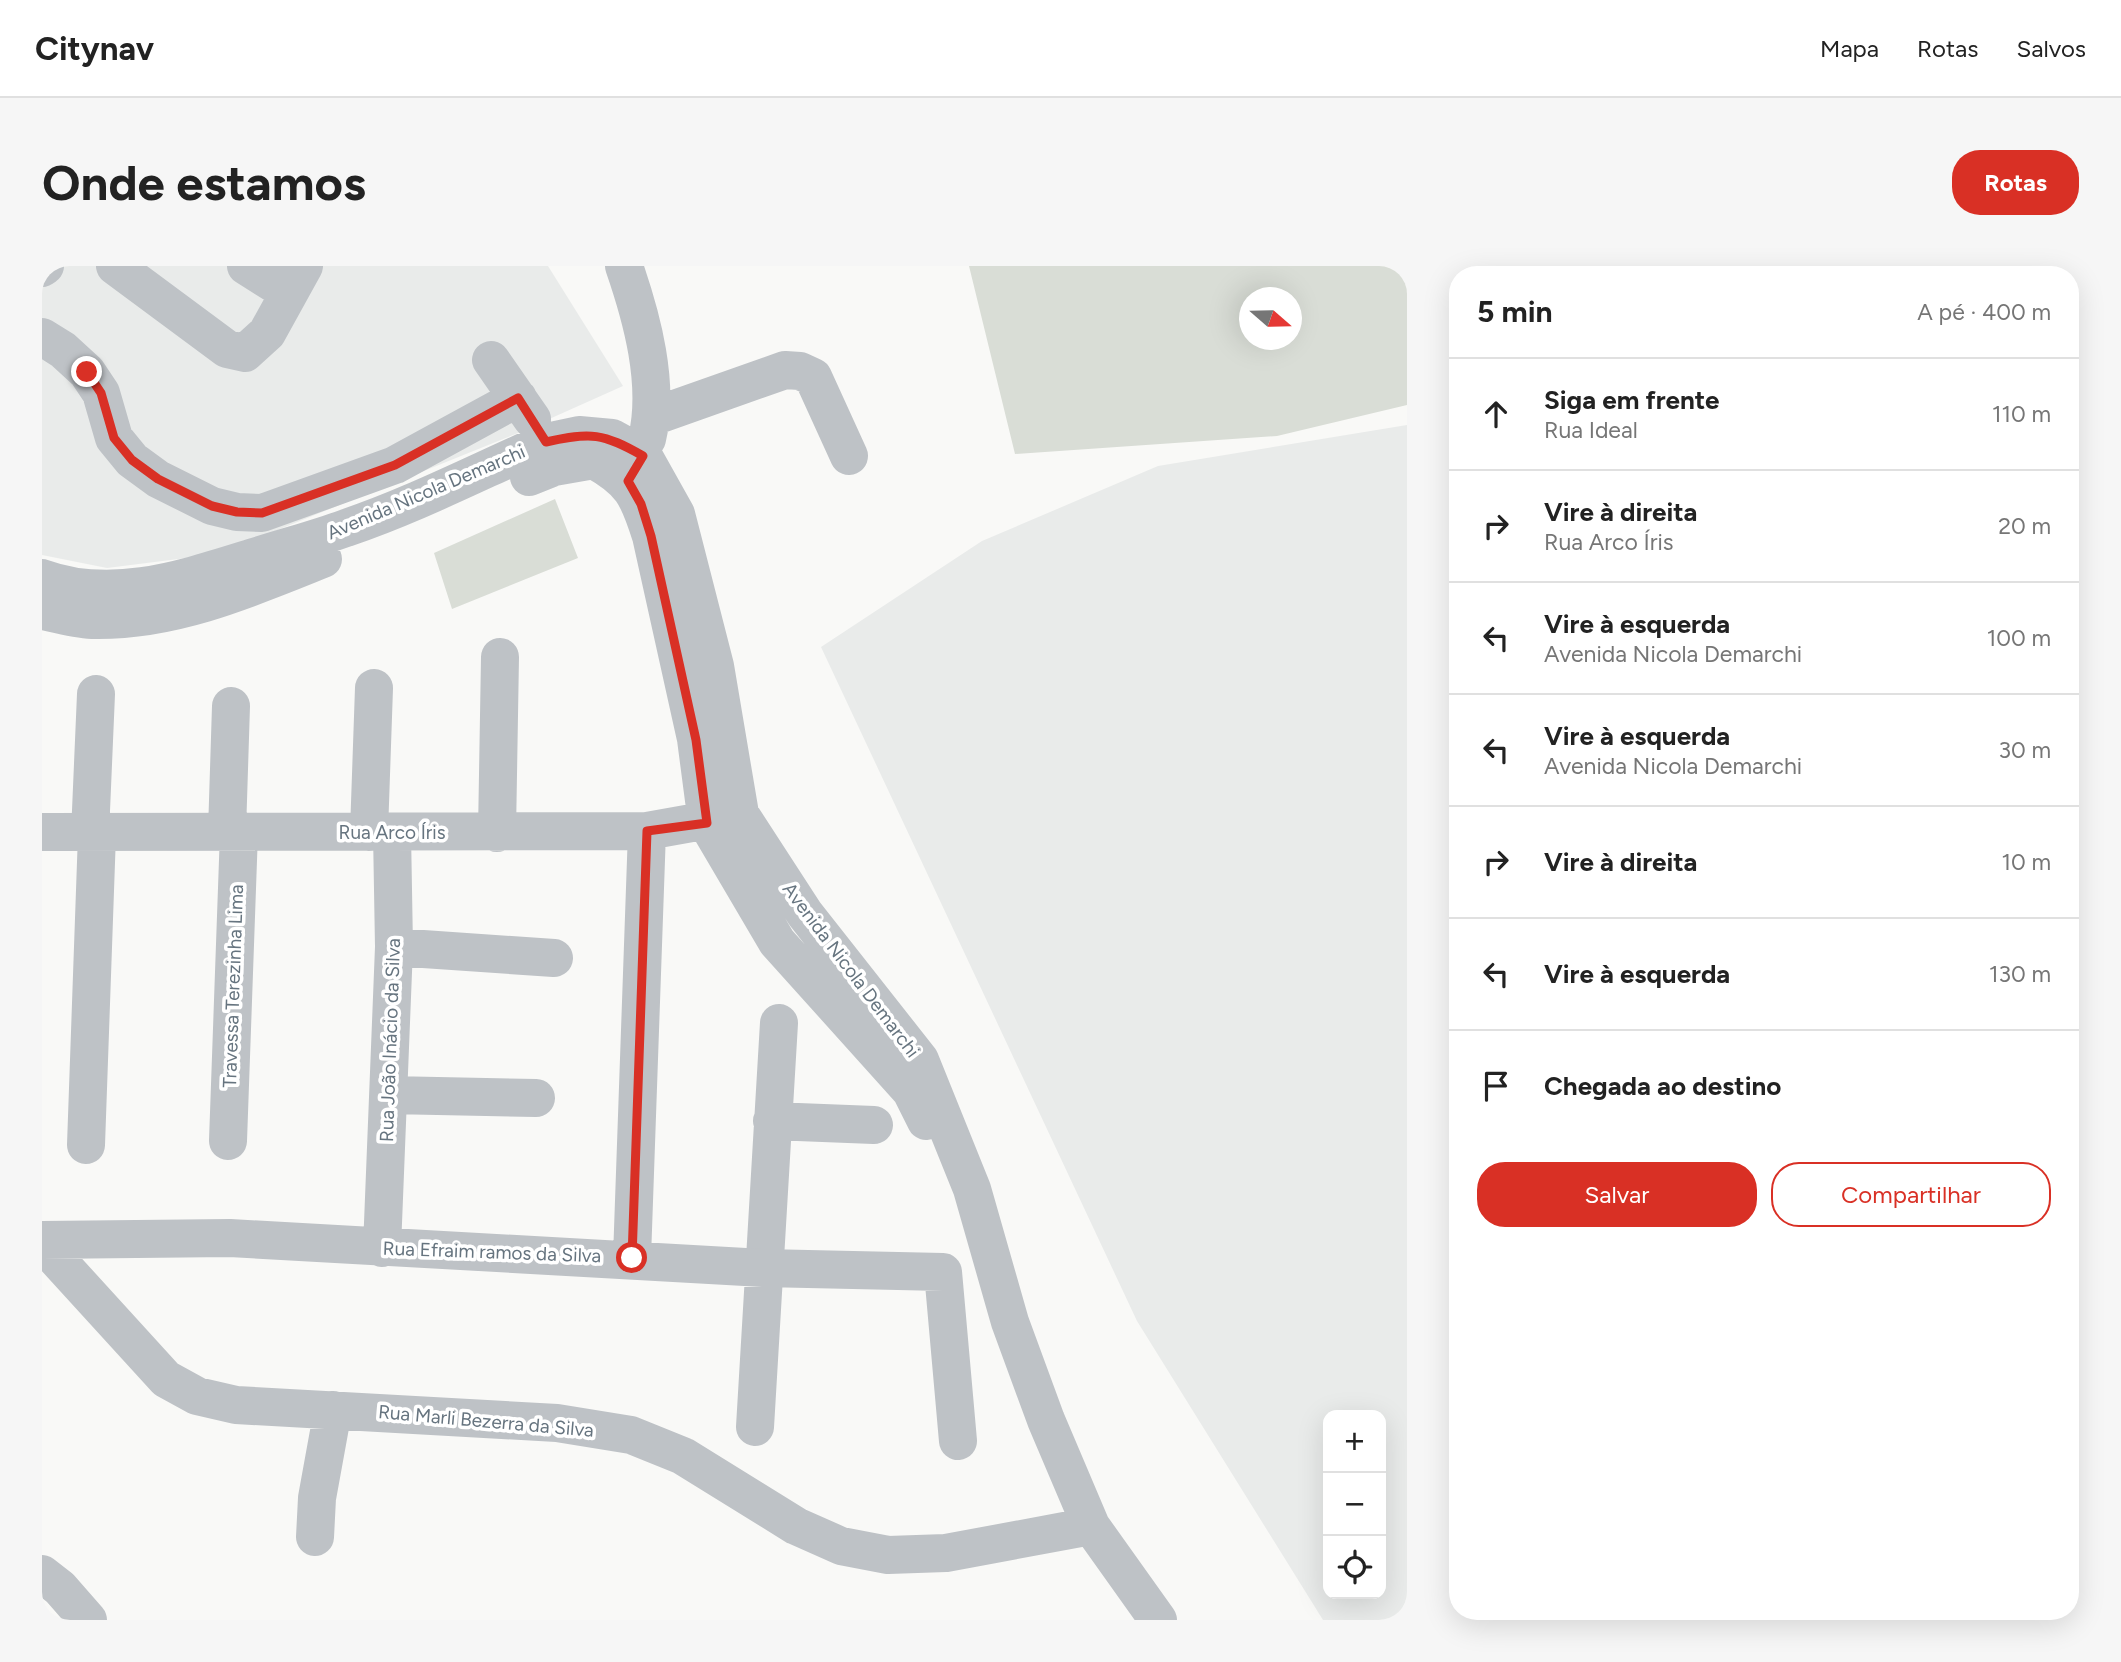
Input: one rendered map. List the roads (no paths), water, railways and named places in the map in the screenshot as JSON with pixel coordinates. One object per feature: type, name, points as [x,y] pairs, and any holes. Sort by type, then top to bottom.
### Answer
[{"type":"street","points":[[115,266],[227,349],[245,353],[267,333],[296,279],[246,266]]},
{"type":"street","points":[[624,266],[652,389],[652,417],[635,468]]},
{"type":"street","points":[[42,337],[64,350],[87,372],[101,393],[114,438],[132,460],[158,479],[212,506],[237,512],[262,513],[395,465],[518,398]]},
{"type":"street","points":[[491,360],[546,442]]},
{"type":"street","points":[[652,417],[785,370],[800,371],[813,377],[849,456]]},
{"type":"street","name":"Avenida Nicola Demarchi","points":[[42,578],[63,586],[85,588],[113,589],[167,583],[347,528],[546,442],[579,435],[612,438],[676,514],[715,666],[723,818],[777,942],[911,1091],[990,1252],[1010,1322],[1046,1420],[1091,1526],[1158,1620]]},
{"type":"street","name":"Avenida Nicola Demarchi","points":[[42,611],[94,620],[159,615],[250,589],[554,467],[594,460],[635,468]]},
{"type":"street","points":[[497,833],[500,657]]},
{"type":"street","name":"Rua João Inácio da Silva","points":[[374,688],[380,832],[394,947],[382,1248]]},
{"type":"street","points":[[86,1145],[96,694]]},
{"type":"street","name":"Travessa Terezinha Lima","points":[[228,1141],[233,832],[231,706]]},
{"type":"street","name":"Rua Arco Íris","points":[[42,832],[647,831],[723,818]]},
{"type":"street","points":[[632,1258],[647,831]]},
{"type":"street","points":[[394,947],[554,958]]},
{"type":"street","points":[[755,1427],[779,1023]]},
{"type":"street","points":[[389,1095],[536,1098]]},
{"type":"street","points":[[772,1121],[874,1125]]},
{"type":"street","name":"Rua Efraim ramos da Silva","points":[[42,1241],[230,1238],[382,1248],[632,1258],[763,1268],[943,1272],[958,1441]]},
{"type":"street","name":"Rua Marli Bezerra da Silva","points":[[42,1241],[166,1379],[197,1396],[236,1405],[557,1423],[631,1435],[683,1455],[796,1526],[841,1546],[888,1555],[946,1553],[1091,1526]]},
{"type":"street","points":[[315,1537],[317,1498],[333,1410]]},
{"type":"street","points":[[42,1574],[61,1588],[88,1620]]}]
